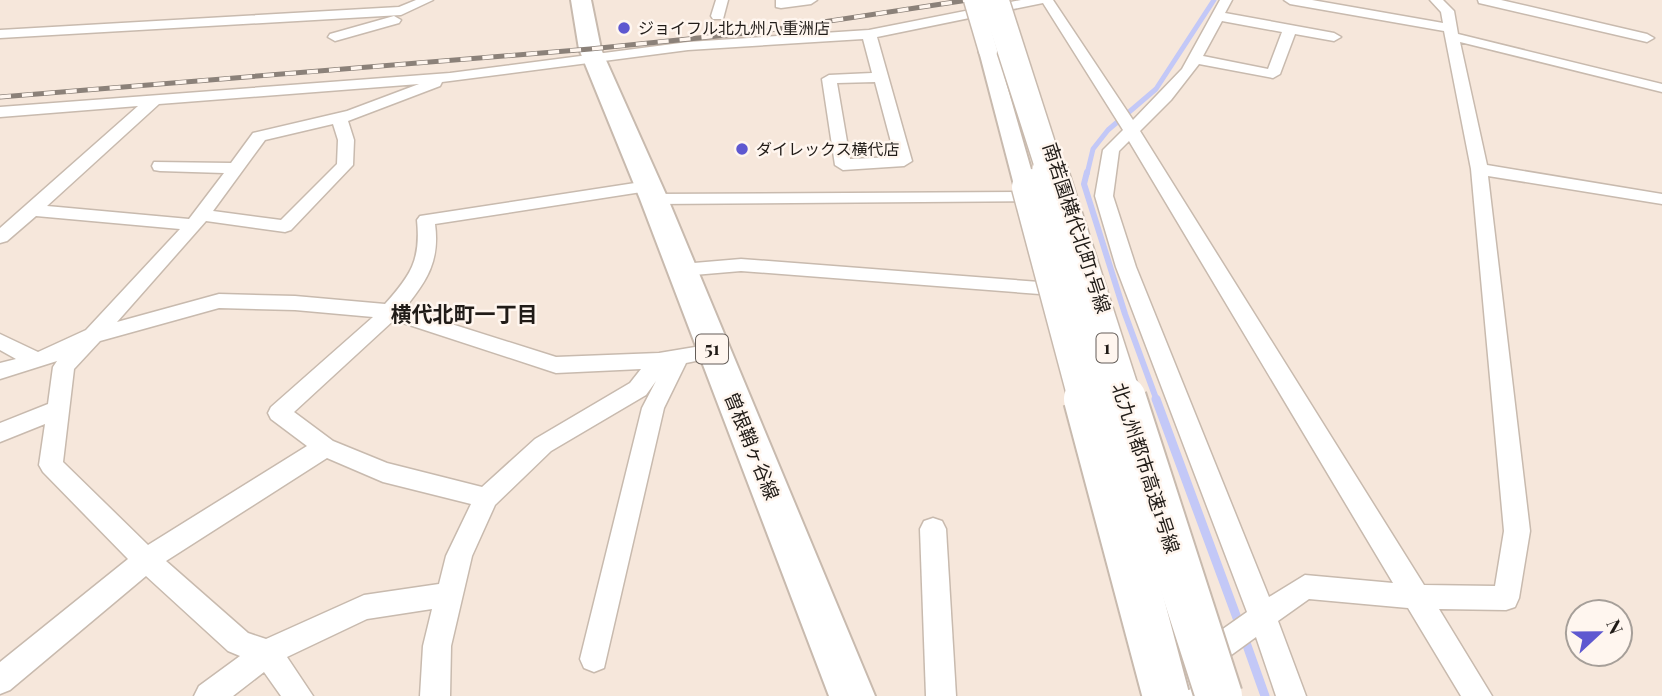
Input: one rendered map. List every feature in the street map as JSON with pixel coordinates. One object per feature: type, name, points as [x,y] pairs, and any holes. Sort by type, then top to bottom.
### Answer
[{"type":"highway","name":"北九州都市高速1号線","points":[[979,0],[1166,696]]},
{"type":"highway","name":"北九州都市高速1号線","points":[[995,0],[1219,696]]},
{"type":"main road","name":"曽根鞘ヶ谷線","points":[[581,0],[590,49],[651,192],[852,696]]},
{"type":"street","points":[[718,16],[722,0]]},
{"type":"street","points":[[782,0],[781,4],[811,0]]},
{"type":"street","name":"南若園横代北町1号線","points":[[973,0],[1054,289],[1149,696]]},
{"type":"street","name":"南若園横代北町1号線","points":[[1004,0],[1227,696]]},
{"type":"street","points":[[0,112],[450,76],[688,46],[869,34],[1041,0]]},
{"type":"street","points":[[1047,0],[1132,132],[1477,696]]},
{"type":"street","points":[[1290,0],[1333,4],[1662,88]]},
{"type":"street","points":[[1484,0],[1647,38]]},
{"type":"street","points":[[0,34],[401,11],[422,2],[424,7],[409,15],[335,37]]},
{"type":"street","points":[[1185,696],[1213,652],[1305,587],[1418,597],[1506,598],[1517,531],[1479,169],[1446,6]]},
{"type":"street","points":[[1291,696],[1263,617],[1126,267],[1104,196],[1111,150],[1166,97],[1195,59],[1222,8],[1290,29],[1334,37]]},
{"type":"street","points":[[1195,59],[1273,74],[1290,29]]},
{"type":"street","points":[[869,34],[881,77],[904,161],[843,164],[830,79],[881,77]]},
{"type":"street","points":[[298,696],[267,653],[238,642],[146,560],[51,465],[56,410],[64,367],[198,220],[259,136],[339,118],[416,92],[450,76]]},
{"type":"street","points":[[0,237],[34,210],[122,126],[155,100]]},
{"type":"street","points":[[34,210],[104,215],[131,221],[198,220],[285,226],[345,165],[346,140],[339,118]]},
{"type":"street","points":[[160,166],[236,168]]},
{"type":"street","points":[[1479,169],[1662,199]]},
{"type":"street","points":[[486,498],[383,472],[325,447],[279,414],[392,312],[411,287],[428,253],[426,220],[651,192],[1028,197]]},
{"type":"street","points":[[682,270],[741,265],[1054,289]]},
{"type":"street","points":[[0,371],[37,361],[91,335],[219,301],[295,303],[392,312],[556,365],[669,359],[713,351]]},
{"type":"street","points":[[0,341],[37,361]]},
{"type":"street","points":[[435,696],[437,646],[459,556],[486,498],[543,444],[638,389],[669,359]]},
{"type":"street","points":[[594,659],[653,408],[669,359]]},
{"type":"street","points":[[0,433],[56,410]]},
{"type":"street","points":[[0,680],[146,560],[325,447]]},
{"type":"street","points":[[933,528],[941,696]]},
{"type":"street","points":[[209,696],[267,653],[364,607],[449,595]]},
{"type":"waterway","points":[[1087,174],[1093,149],[1108,130],[1156,89],[1214,0]]},
{"type":"waterway","points":[[1087,172],[1084,184],[1125,314],[1157,401]]},
{"type":"waterway","points":[[1156,399],[1240,626]]},
{"type":"waterway","points":[[1244,637],[1265,696]]},
{"type":"railway","points":[[0,97],[590,49],[757,32],[968,0]]},
{"type":"place","name":"ジョイフル北九州八重洲店","points":[[624,28]]},
{"type":"place","name":"ダイレックス横代店","points":[[742,149]]},
{"type":"district","name":"横代北町一丁目","points":[[464,315]]}]
